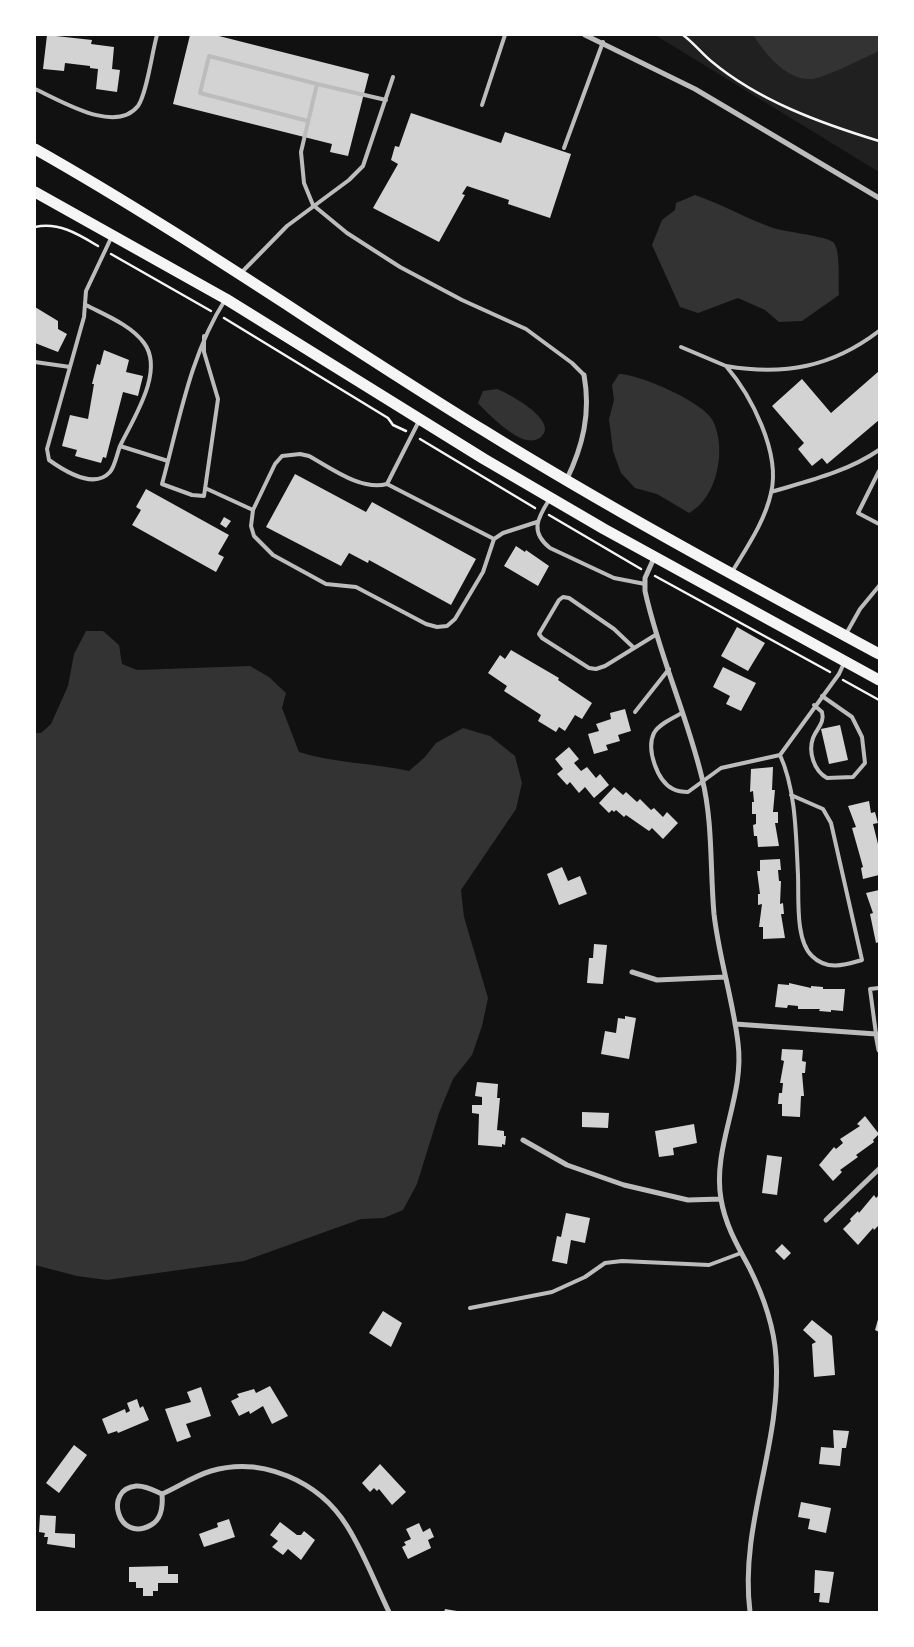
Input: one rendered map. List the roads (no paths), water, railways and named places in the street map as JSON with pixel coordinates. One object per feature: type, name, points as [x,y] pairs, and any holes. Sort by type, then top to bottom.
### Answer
[{"type":"main road","points":[[35,149],[240,273],[435,400],[566,481],[731,574],[879,654]]},
{"type":"main road","points":[[35,192],[226,299],[420,419],[654,558],[879,680]]},
{"type":"street","points":[[585,35],[603,42],[695,89],[879,198]]},
{"type":"street","points":[[566,481],[579,454],[585,430],[587,402],[584,375]]},
{"type":"street","points":[[654,558],[645,584],[657,634],[703,782],[709,824],[714,916],[738,1043],[740,1077],[722,1155],[721,1199],[728,1225],[759,1289],[771,1324],[777,1371],[774,1423],[749,1554],[748,1593],[750,1612]]},
{"type":"street","points":[[632,972],[658,980],[725,976]]},
{"type":"street","points":[[735,1024],[876,1034],[879,1050]]},
{"type":"street","points":[[522,1140],[567,1165],[624,1185],[688,1200],[721,1199]]},
{"type":"street","points":[[826,1220],[879,1169]]},
{"type":"street","points":[[162,1494],[160,1514],[155,1522],[146,1528],[135,1529],[124,1524],[119,1516],[117,1507],[120,1497],[126,1490],[136,1486],[162,1494],[210,1472],[233,1467],[265,1468],[298,1481],[325,1501],[347,1525],[389,1612]]},
{"type":"lane","points":[[35,89],[98,117],[124,116],[138,106],[143,94],[157,35]]},
{"type":"lane","points":[[482,105],[506,35]]},
{"type":"lane","points":[[564,148],[603,42]]},
{"type":"lane","points":[[308,121],[200,93],[209,56],[386,100]]},
{"type":"lane","points":[[240,273],[287,226],[313,205],[340,187],[363,166],[393,77]]},
{"type":"lane","points":[[317,84],[300,152],[304,184],[313,205],[347,233],[400,267],[462,300],[526,329],[572,363],[584,375]]},
{"type":"lane","points":[[86,305],[134,333],[144,343],[150,354],[152,365],[149,381],[141,403],[120,446],[110,472],[100,478],[90,479],[63,470],[49,460],[47,449],[86,305],[86,290],[113,234]]},
{"type":"lane","points":[[204,336],[204,352],[218,399],[204,496],[162,484],[193,369],[204,336],[226,299]]},
{"type":"lane","points":[[681,347],[726,366],[756,371],[799,369],[837,356],[879,331]]},
{"type":"lane","points":[[35,362],[70,367]]},
{"type":"lane","points":[[726,366],[749,397],[761,426],[770,454],[772,492],[754,536],[731,574]]},
{"type":"lane","points":[[387,484],[420,419]]},
{"type":"lane","points":[[120,446],[168,461]]},
{"type":"lane","points":[[772,492],[822,477],[868,458],[879,450]]},
{"type":"lane","points":[[494,539],[387,484],[371,486],[309,456],[290,454],[282,456],[275,464],[253,510],[251,526],[254,536],[273,555],[326,584],[356,587],[426,624],[437,627],[448,626],[462,609],[483,572],[494,539],[503,533],[537,522]]},
{"type":"lane","points":[[879,471],[858,513],[879,524]]},
{"type":"lane","points":[[205,488],[253,510]]},
{"type":"lane","points":[[551,498],[537,522],[537,534],[541,541],[550,548],[614,578],[645,584]]},
{"type":"lane","points":[[846,636],[860,609],[879,586]]},
{"type":"lane","points":[[633,647],[614,629],[569,598],[563,597],[559,600],[539,634],[542,638],[581,663],[596,669],[605,666],[633,647],[657,634]]},
{"type":"lane","points":[[682,713],[662,725],[653,735],[652,748],[657,770],[667,785],[681,792],[688,792],[722,768],[780,754],[837,676],[845,662]]},
{"type":"lane","points":[[635,712],[669,669]]},
{"type":"lane","points":[[814,706],[822,712],[823,720],[811,745],[815,764],[827,778],[853,777],[865,763],[862,737],[848,711],[833,706],[822,696]]},
{"type":"lane","points":[[780,754],[786,768],[791,795],[800,920],[807,950],[816,960],[830,965],[838,966],[862,960],[828,815],[817,805],[791,795]]},
{"type":"lane","points":[[876,1034],[870,989],[879,988]]},
{"type":"lane","points":[[470,1308],[552,1292],[585,1277],[605,1263],[622,1261],[709,1264],[741,1254]]}]
